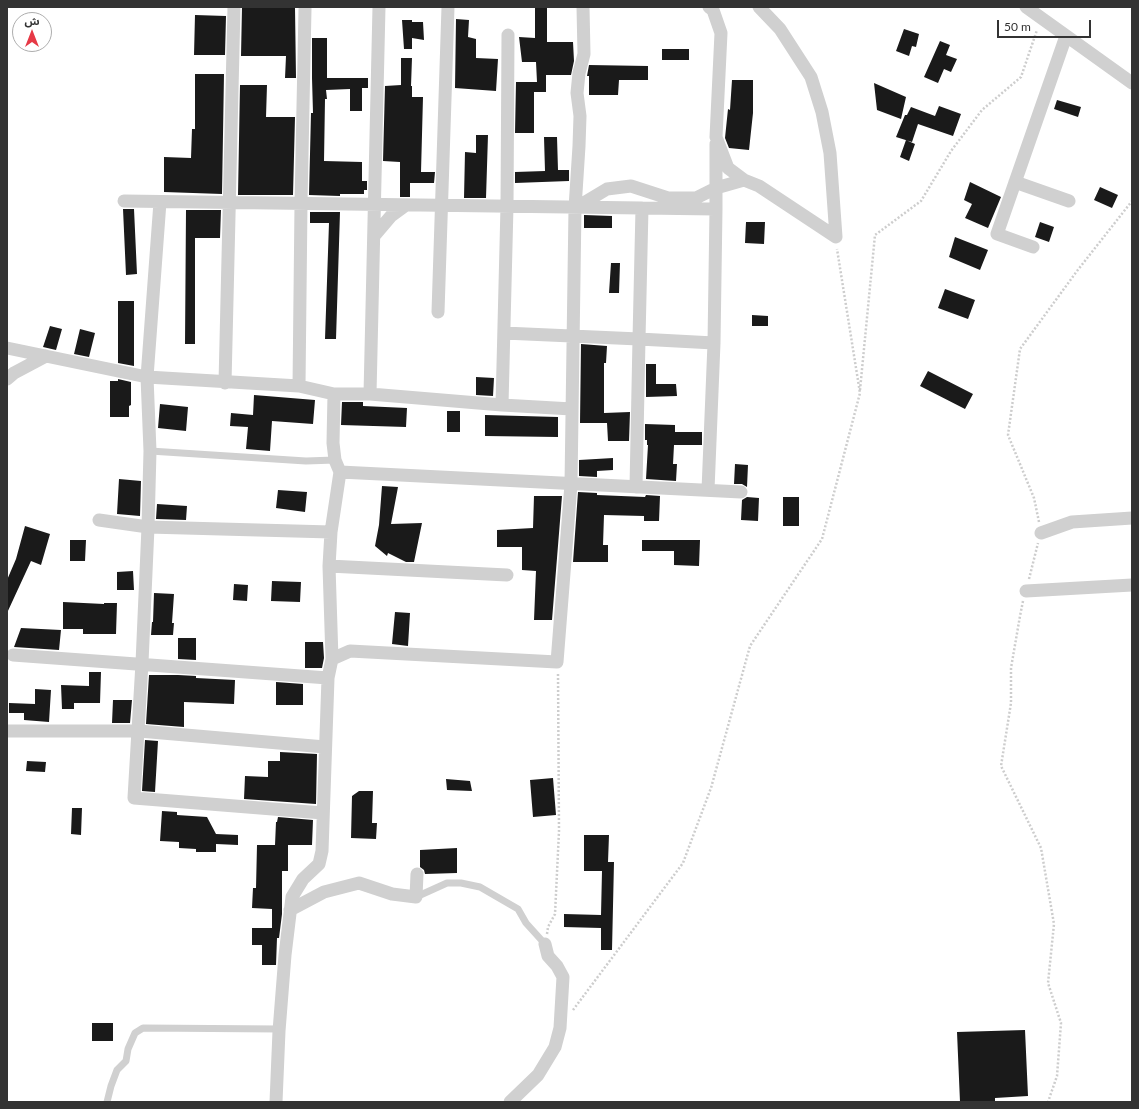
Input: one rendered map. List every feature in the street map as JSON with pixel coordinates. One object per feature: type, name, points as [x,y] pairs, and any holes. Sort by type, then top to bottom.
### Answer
[{"type":"street","points":[[226,383],[234,7]]},
{"type":"street","points":[[370,394],[379,7]]},
{"type":"street","points":[[438,312],[448,7]]},
{"type":"street","points":[[332,659],[350,651],[557,662],[571,484],[575,208],[580,116],[577,94],[579,73],[584,54],[582,7]]},
{"type":"street","points":[[708,490],[714,343],[716,136],[721,33],[713,10],[709,7]]},
{"type":"street","points":[[759,7],[780,29],[811,77],[822,112],[830,153],[836,237]]},
{"type":"street","points":[[1026,7],[1132,83]]},
{"type":"street","points":[[299,386],[301,204],[306,9]]},
{"type":"street","points":[[502,405],[508,206],[508,35]]},
{"type":"street","points":[[1033,247],[997,234],[1066,36]]},
{"type":"street","points":[[716,136],[728,168],[744,180],[759,186],[836,237]]},
{"type":"street","points":[[575,208],[607,189],[631,186],[668,198],[696,198],[716,188],[744,180]]},
{"type":"street","points":[[1015,182],[1069,201]]},
{"type":"street","points":[[124,201],[716,209]]},
{"type":"street","points":[[160,202],[148,377],[150,451],[148,527],[139,731],[134,798],[323,813]]},
{"type":"street","points":[[374,236],[391,216],[406,205]]},
{"type":"street","points":[[636,487],[642,208]]},
{"type":"street","points":[[504,333],[714,343]]},
{"type":"street","points":[[7,348],[148,377],[226,383],[299,386],[334,394],[370,394],[572,410]]},
{"type":"street","points":[[7,379],[14,373],[46,356]]},
{"type":"street","points":[[276,1102],[279,1029],[285,955],[292,897],[303,878],[319,864],[322,851],[328,678],[332,659],[329,566],[337,466],[333,443],[334,394]]},
{"type":"street","points":[[337,466],[571,484],[741,492]]},
{"type":"street","points":[[1040,533],[1072,522],[1132,518]]},
{"type":"street","points":[[99,520],[148,527],[331,532]]},
{"type":"street","points":[[329,566],[507,575]]},
{"type":"street","points":[[1026,591],[1132,585]]},
{"type":"street","points":[[13,655],[142,663],[328,678]]},
{"type":"street","points":[[7,731],[139,731],[325,746]]},
{"type":"street","points":[[290,910],[324,892],[359,883],[392,894],[416,897],[417,874]]},
{"type":"street","points":[[510,1102],[538,1075],[555,1047],[560,1028],[563,977],[557,966],[548,956],[545,944]]},
{"type":"lane","points":[[150,451],[306,462],[337,466]]},
{"type":"lane","points":[[416,897],[447,883],[461,882],[480,887],[518,909],[526,923],[545,944]]},
{"type":"lane","points":[[106,1102],[117,1070],[126,1061],[128,1049],[135,1033],[143,1028],[279,1029]]},
{"type":"path","points":[[560,1028],[683,863],[711,788],[750,646],[822,538],[860,393],[875,235],[921,202],[951,151],[982,110],[1021,77],[1041,18]]},
{"type":"path","points":[[1048,1102],[1058,1076],[1061,1023],[1048,983],[1054,924],[1041,848],[1001,766],[1011,703],[1011,668],[1020,616],[1040,533],[1034,498],[1008,435],[1020,349],[1077,271],[1132,201]]},
{"type":"path","points":[[836,237],[860,393]]},
{"type":"path","points":[[545,944],[548,927],[555,914],[559,831],[557,662]]},
{"type":"building","points":[[242,7],[295,8],[296,78],[285,78],[286,56],[241,56]]},
{"type":"building","points":[[535,7],[547,7],[547,42],[573,42],[574,61],[571,75],[546,75],[546,92],[534,92],[534,133],[515,133],[516,82],[537,82],[536,62],[522,62],[519,37],[535,38]]},
{"type":"building","points":[[195,15],[226,16],[225,55],[194,55]]},
{"type":"building","points":[[456,19],[469,20],[468,37],[476,39],[476,58],[498,59],[496,91],[455,88]]},
{"type":"building","points":[[402,20],[423,22],[424,40],[412,38],[412,49],[404,49]]},
{"type":"building","points":[[904,29],[919,34],[916,47],[912,46],[909,56],[896,51]]},
{"type":"building","points":[[312,38],[327,38],[327,78],[368,78],[368,88],[362,88],[362,111],[350,111],[350,89],[326,90],[327,99],[325,99],[324,161],[362,162],[362,181],[367,181],[367,190],[364,190],[364,194],[340,194],[340,196],[309,195],[311,113],[313,113]]},
{"type":"building","points":[[940,41],[950,45],[946,55],[957,59],[951,72],[944,69],[938,83],[924,77]]},
{"type":"building","points":[[662,49],[689,49],[689,60],[662,60]]},
{"type":"building","points":[[401,58],[412,58],[412,97],[423,97],[421,172],[435,172],[434,183],[410,183],[410,197],[400,197],[400,162],[383,161],[385,86],[401,85]]},
{"type":"building","points":[[589,65],[648,66],[648,80],[619,80],[618,95],[589,95],[589,76],[587,76]]},
{"type":"building","points":[[195,74],[224,74],[222,194],[164,192],[164,157],[191,158],[192,129],[195,129]]},
{"type":"building","points":[[732,80],[753,80],[753,113],[749,150],[729,148],[725,138],[728,109],[730,110]]},
{"type":"building","points":[[874,83],[906,97],[901,119],[877,110]]},
{"type":"building","points":[[240,85],[267,85],[266,117],[295,117],[293,195],[238,195]]},
{"type":"building","points":[[1057,100],[1081,107],[1078,117],[1054,109]]},
{"type":"building","points":[[939,106],[961,114],[953,136],[918,124],[912,142],[896,137],[905,115],[907,115],[911,107],[935,116]]},
{"type":"building","points":[[476,135],[488,135],[486,198],[464,198],[465,152],[476,153]]},
{"type":"building","points":[[544,137],[557,137],[558,170],[569,170],[569,181],[515,183],[515,172],[545,171]]},
{"type":"building","points":[[906,140],[915,144],[909,161],[900,157]]},
{"type":"building","points":[[970,182],[1001,197],[988,228],[965,218],[972,204],[964,200]]},
{"type":"building","points":[[1100,187],[1118,195],[1112,208],[1094,200]]},
{"type":"building","points":[[123,209],[134,209],[137,274],[126,275]]},
{"type":"building","points":[[186,210],[221,210],[220,238],[195,238],[195,344],[185,344]]},
{"type":"building","points":[[310,212],[340,212],[336,339],[325,339],[329,223],[310,223]]},
{"type":"building","points":[[584,215],[612,216],[612,228],[584,228]]},
{"type":"building","points":[[746,222],[765,222],[764,244],[745,243]]},
{"type":"building","points":[[1040,222],[1054,227],[1049,242],[1035,237]]},
{"type":"building","points":[[955,237],[988,250],[980,270],[949,257]]},
{"type":"building","points":[[611,263],[620,263],[619,293],[609,293]]},
{"type":"building","points":[[945,289],[975,300],[968,319],[938,308]]},
{"type":"building","points":[[118,301],[134,301],[134,366],[118,363]]},
{"type":"building","points":[[752,315],[768,316],[768,326],[752,326]]},
{"type":"building","points":[[50,326],[62,329],[56,350],[43,347]]},
{"type":"building","points":[[80,329],[95,333],[89,357],[74,354]]},
{"type":"building","points":[[581,344],[607,346],[606,363],[604,363],[604,413],[630,412],[629,441],[608,441],[607,423],[580,423]]},
{"type":"building","points":[[646,364],[656,364],[656,384],[676,384],[677,396],[646,397]]},
{"type":"building","points":[[928,371],[973,394],[965,409],[920,386]]},
{"type":"building","points":[[476,377],[494,378],[493,396],[476,395]]},
{"type":"building","points":[[118,379],[131,382],[131,405],[129,406],[129,417],[110,417],[110,381],[118,381]]},
{"type":"building","points":[[254,395],[315,400],[313,424],[272,421],[270,451],[246,449],[248,427],[230,426],[231,413],[253,415]]},
{"type":"building","points":[[342,402],[363,402],[363,406],[407,408],[406,427],[341,425]]},
{"type":"building","points":[[160,404],[188,407],[186,431],[158,428]]},
{"type":"building","points":[[447,411],[460,411],[460,432],[447,432]]},
{"type":"building","points":[[485,415],[558,417],[558,437],[485,436]]},
{"type":"building","points":[[645,424],[675,425],[675,432],[702,432],[702,445],[674,445],[673,464],[677,464],[676,481],[646,479],[648,445],[647,440],[645,440]]},
{"type":"building","points":[[613,458],[613,470],[597,471],[597,477],[579,476],[579,460]]},
{"type":"building","points":[[735,464],[748,465],[747,487],[742,484],[734,484]]},
{"type":"building","points":[[119,479],[141,481],[140,516],[117,514]]},
{"type":"building","points":[[382,486],[398,487],[391,524],[422,523],[414,562],[406,562],[388,553],[387,556],[375,546],[379,525]]},
{"type":"building","points":[[278,490],[307,492],[305,512],[276,508]]},
{"type":"building","points":[[578,492],[597,493],[597,495],[645,497],[646,495],[660,496],[659,521],[644,521],[644,516],[604,515],[603,545],[608,545],[608,562],[573,562]]},
{"type":"building","points":[[534,496],[562,496],[552,620],[534,620],[536,571],[522,570],[522,547],[497,547],[497,530],[533,528]]},
{"type":"building","points":[[747,497],[759,498],[758,521],[741,520],[742,500]]},
{"type":"building","points":[[783,497],[799,497],[799,526],[783,526]]},
{"type":"building","points":[[157,504],[187,506],[186,520],[156,519]]},
{"type":"building","points":[[25,526],[50,534],[41,565],[31,561],[7,613],[7,580],[16,559]]},
{"type":"building","points":[[70,540],[86,540],[85,561],[70,561]]},
{"type":"building","points":[[642,540],[700,540],[699,566],[674,565],[674,551],[642,551]]},
{"type":"building","points":[[133,571],[134,590],[117,590],[117,572]]},
{"type":"building","points":[[272,581],[301,582],[300,602],[271,601]]},
{"type":"building","points":[[234,584],[248,585],[247,601],[233,600]]},
{"type":"building","points":[[154,593],[174,594],[172,623],[174,623],[173,635],[151,635]]},
{"type":"building","points":[[63,602],[104,604],[117,603],[116,634],[83,634],[83,629],[63,629]]},
{"type":"building","points":[[395,612],[410,613],[408,646],[392,644]]},
{"type":"building","points":[[21,628],[61,630],[59,650],[14,647]]},
{"type":"building","points":[[178,638],[196,638],[196,660],[178,659]]},
{"type":"building","points":[[305,642],[323,642],[324,658],[322,668],[305,668]]},
{"type":"building","points":[[89,672],[101,672],[100,703],[74,703],[74,709],[62,709],[61,685],[89,686]]},
{"type":"building","points":[[149,675],[196,676],[196,678],[235,680],[234,704],[184,702],[184,727],[146,724]]},
{"type":"building","points":[[276,682],[303,684],[303,705],[276,705]]},
{"type":"building","points":[[35,689],[51,690],[49,722],[24,720],[24,713],[9,713],[9,703],[35,704]]},
{"type":"building","points":[[113,700],[132,700],[130,723],[112,723]]},
{"type":"building","points":[[145,740],[158,741],[155,792],[142,791]]},
{"type":"building","points":[[280,752],[317,754],[316,804],[244,799],[245,776],[268,777],[268,761],[280,761]]},
{"type":"building","points":[[27,761],[46,762],[45,772],[26,771]]},
{"type":"building","points":[[553,778],[556,815],[533,817],[530,780]]},
{"type":"building","points":[[446,779],[470,781],[472,791],[447,790]]},
{"type":"building","points":[[359,791],[373,791],[372,823],[377,823],[376,839],[351,838],[352,796]]},
{"type":"building","points":[[72,808],[82,808],[81,835],[71,834]]},
{"type":"building","points":[[162,811],[177,812],[177,815],[207,817],[216,834],[238,835],[238,845],[216,844],[216,852],[196,852],[196,849],[179,848],[179,842],[160,841]]},
{"type":"building","points":[[278,817],[313,820],[312,845],[288,845],[288,871],[282,871],[282,914],[279,938],[277,938],[276,965],[262,965],[262,945],[252,945],[252,928],[272,928],[272,909],[252,908],[253,888],[256,888],[257,845],[275,845],[276,822]]},
{"type":"building","points":[[584,835],[609,835],[608,862],[614,862],[612,950],[601,950],[601,928],[564,927],[564,914],[601,915],[602,871],[584,871]]},
{"type":"building","points":[[457,848],[457,873],[425,874],[424,870],[420,867],[420,850]]},
{"type":"building","points":[[92,1023],[113,1023],[113,1041],[92,1041]]},
{"type":"building","points":[[1025,1030],[1028,1096],[995,1098],[995,1102],[960,1102],[957,1032]]}]
